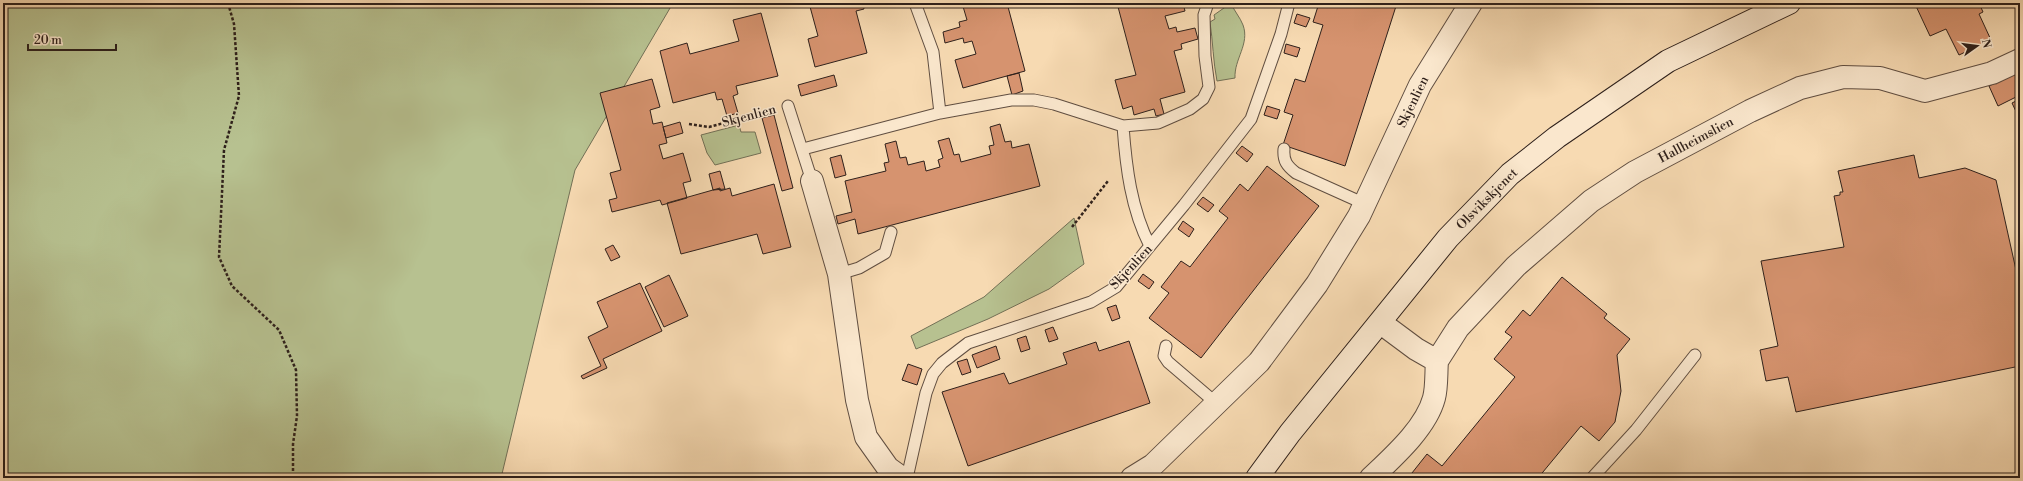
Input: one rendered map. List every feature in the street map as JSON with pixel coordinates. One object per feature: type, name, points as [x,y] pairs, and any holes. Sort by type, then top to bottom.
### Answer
[{"type":"street","name":"Skjenlien","points":[[1132,478],[1154,471],[1216,403],[1259,362],[1313,290],[1365,204],[1420,85],[1470,3]]},
{"type":"street","name":"Olsvikskjenet","points":[[1257,478],[1290,433],[1381,323],[1448,238],[1510,174],[1545,146],[1668,61],[1778,5]]},
{"type":"street","name":"Hallheimslien","points":[[1436,361],[1458,328],[1516,266],[1591,201],[1635,172],[1750,111],[1800,88],[1843,77],[1880,78],[1925,90],[1992,73],[2020,60]]},
{"type":"street","name":"Skjenlien","points":[[812,181],[839,274],[857,400],[866,437],[888,468],[902,478]]},
{"type":"street","points":[[1371,478],[1395,455],[1423,422],[1434,398],[1436,361],[1416,349],[1381,323]]},
{"type":"lane","points":[[915,3],[933,52],[940,113]]},
{"type":"lane","points":[[803,149],[940,113],[1011,100],[1034,100],[1054,104],[1123,126],[1158,123],[1190,109],[1203,99],[1209,86],[1205,56],[1204,15],[1208,3]]},
{"type":"lane","name":"Skjenlien","points":[[907,478],[926,393],[933,374],[942,363],[968,343],[1091,302],[1116,287],[1251,119],[1281,34],[1289,3]]},
{"type":"lane","name":"Skjenlien","points":[[788,106],[812,181]]},
{"type":"lane","points":[[1123,126],[1126,168],[1136,207],[1150,246]]},
{"type":"lane","points":[[1284,149],[1283,157],[1287,165],[1296,173],[1365,204]]},
{"type":"lane","points":[[839,274],[859,268],[885,253],[892,232]]},
{"type":"lane","points":[[1166,346],[1164,356],[1168,362],[1216,403]]},
{"type":"lane","points":[[1592,478],[1636,430],[1695,355]]},
{"type":"path","points":[[228,3],[234,24],[239,96],[224,150],[219,257],[232,286],[279,330],[296,370],[297,416],[293,444],[293,478]]},
{"type":"path","name":"Skjenlien","points":[[689,124],[709,127],[788,106]]},
{"type":"path","points":[[1072,227],[1109,180],[1126,168]]},
{"type":"green space","points":[[3,3],[673,3],[575,170],[501,478],[3,478]]},
{"type":"green space","points":[[1231,3],[1243,25],[1245,39],[1235,71],[1235,78],[1217,81],[1210,22],[1215,19],[1214,15]]},
{"type":"green space","points":[[739,125],[741,132],[755,132],[761,153],[715,165],[707,153],[701,135]]},
{"type":"green space","points":[[1074,218],[1084,264],[1049,289],[988,319],[916,349],[911,336],[984,297]]},
{"type":"building","points":[[809,3],[868,3],[863,4],[864,9],[856,11],[867,53],[815,67],[808,39],[818,36]]},
{"type":"building","points":[[962,3],[1007,3],[1025,71],[963,88],[955,60],[976,54],[972,41],[964,43],[963,38],[945,43],[943,32],[960,27],[959,22],[967,20]]},
{"type":"building","points":[[1117,3],[1183,3],[1185,11],[1165,16],[1169,29],[1176,27],[1177,32],[1195,28],[1198,39],[1181,44],[1182,49],[1174,51],[1185,92],[1160,99],[1164,114],[1156,116],[1154,109],[1134,115],[1132,106],[1123,109],[1115,80],[1136,75]]},
{"type":"building","points":[[1319,3],[1397,3],[1345,166],[1283,145],[1293,115],[1284,112],[1295,79],[1305,82],[1323,25],[1313,22]]},
{"type":"building","points":[[1979,3],[1983,12],[1979,14],[1991,40],[1959,55],[1946,29],[1930,36],[1915,4]]},
{"type":"building","points":[[761,13],[778,76],[736,86],[738,94],[733,96],[738,113],[727,116],[722,99],[717,100],[715,92],[673,103],[660,51],[687,43],[690,54],[739,41],[733,20]]},
{"type":"building","points":[[1297,14],[1310,18],[1306,27],[1294,23]]},
{"type":"building","points":[[1286,44],[1300,48],[1297,57],[1284,53]]},
{"type":"building","points":[[1019,73],[1023,91],[1012,95],[1007,76]]},
{"type":"building","points":[[2015,73],[2020,83],[2020,95],[1998,106],[1989,86]]},
{"type":"building","points":[[834,75],[837,86],[801,96],[798,85]]},
{"type":"building","points":[[652,79],[660,107],[650,110],[653,124],[662,122],[667,143],[659,145],[663,159],[683,153],[691,181],[683,183],[687,198],[662,205],[660,200],[612,212],[609,200],[617,198],[610,173],[621,170],[600,93]]},
{"type":"building","points":[[2020,99],[2020,120],[2012,103]]},
{"type":"building","points":[[1267,106],[1280,110],[1277,119],[1264,115]]},
{"type":"building","points":[[774,115],[793,188],[782,191],[762,118]]},
{"type":"building","points":[[680,122],[683,133],[666,138],[663,127]]},
{"type":"building","points":[[1000,124],[1005,142],[1011,141],[1012,148],[1029,144],[1040,186],[858,234],[855,219],[838,224],[836,216],[852,212],[845,181],[886,171],[884,163],[889,162],[885,144],[896,141],[900,158],[906,157],[908,165],[924,161],[926,171],[940,167],[938,160],[943,158],[938,141],[949,138],[954,155],[959,154],[961,162],[991,154],[989,146],[994,145],[990,127]]},
{"type":"building","points":[[1242,146],[1253,154],[1247,162],[1236,153]]},
{"type":"building","points":[[841,155],[846,175],[835,178],[830,158]]},
{"type":"building","points":[[1914,155],[1919,178],[1965,168],[1996,180],[2020,288],[2020,366],[1796,412],[1788,377],[1766,381],[1760,350],[1778,346],[1761,261],[1844,247],[1834,196],[1840,195],[1840,192],[1843,192],[1838,171]]},
{"type":"building","points":[[1267,166],[1319,206],[1201,358],[1149,318],[1169,293],[1161,287],[1181,261],[1190,267],[1228,218],[1219,211],[1240,184],[1248,191]]},
{"type":"building","points":[[720,171],[725,189],[713,190],[709,174]]},
{"type":"building","points":[[774,184],[791,247],[763,254],[757,234],[681,254],[667,203],[720,188],[720,191],[730,188],[732,196]]},
{"type":"building","points":[[1203,197],[1214,205],[1208,212],[1197,204]]},
{"type":"building","points":[[1183,221],[1194,229],[1189,237],[1178,229]]},
{"type":"building","points":[[613,245],[620,257],[611,261],[605,249]]},
{"type":"building","points":[[1143,274],[1154,282],[1149,289],[1138,281]]},
{"type":"building","points":[[669,275],[688,316],[664,327],[645,287]]},
{"type":"building","points":[[1562,277],[1607,314],[1604,318],[1630,339],[1617,355],[1621,391],[1615,422],[1599,441],[1581,426],[1538,478],[1408,478],[1427,454],[1442,466],[1515,377],[1494,359],[1512,337],[1505,332],[1523,310],[1530,316]]},
{"type":"building","points":[[640,283],[662,331],[603,359],[607,368],[583,379],[581,376],[601,366],[588,337],[608,327],[597,302]]},
{"type":"building","points":[[1116,305],[1120,318],[1112,321],[1107,308]]},
{"type":"building","points":[[1053,327],[1058,339],[1049,342],[1045,330]]},
{"type":"building","points":[[1026,336],[1030,349],[1021,352],[1017,339]]},
{"type":"building","points":[[1129,341],[1150,403],[968,466],[942,392],[1004,373],[1009,384],[1067,364],[1063,353],[1096,342],[1099,351]]},
{"type":"building","points":[[996,346],[1000,359],[977,368],[972,355]]},
{"type":"building","points":[[967,359],[971,372],[962,375],[957,362]]},
{"type":"building","points":[[908,364],[922,369],[917,385],[902,380]]}]
